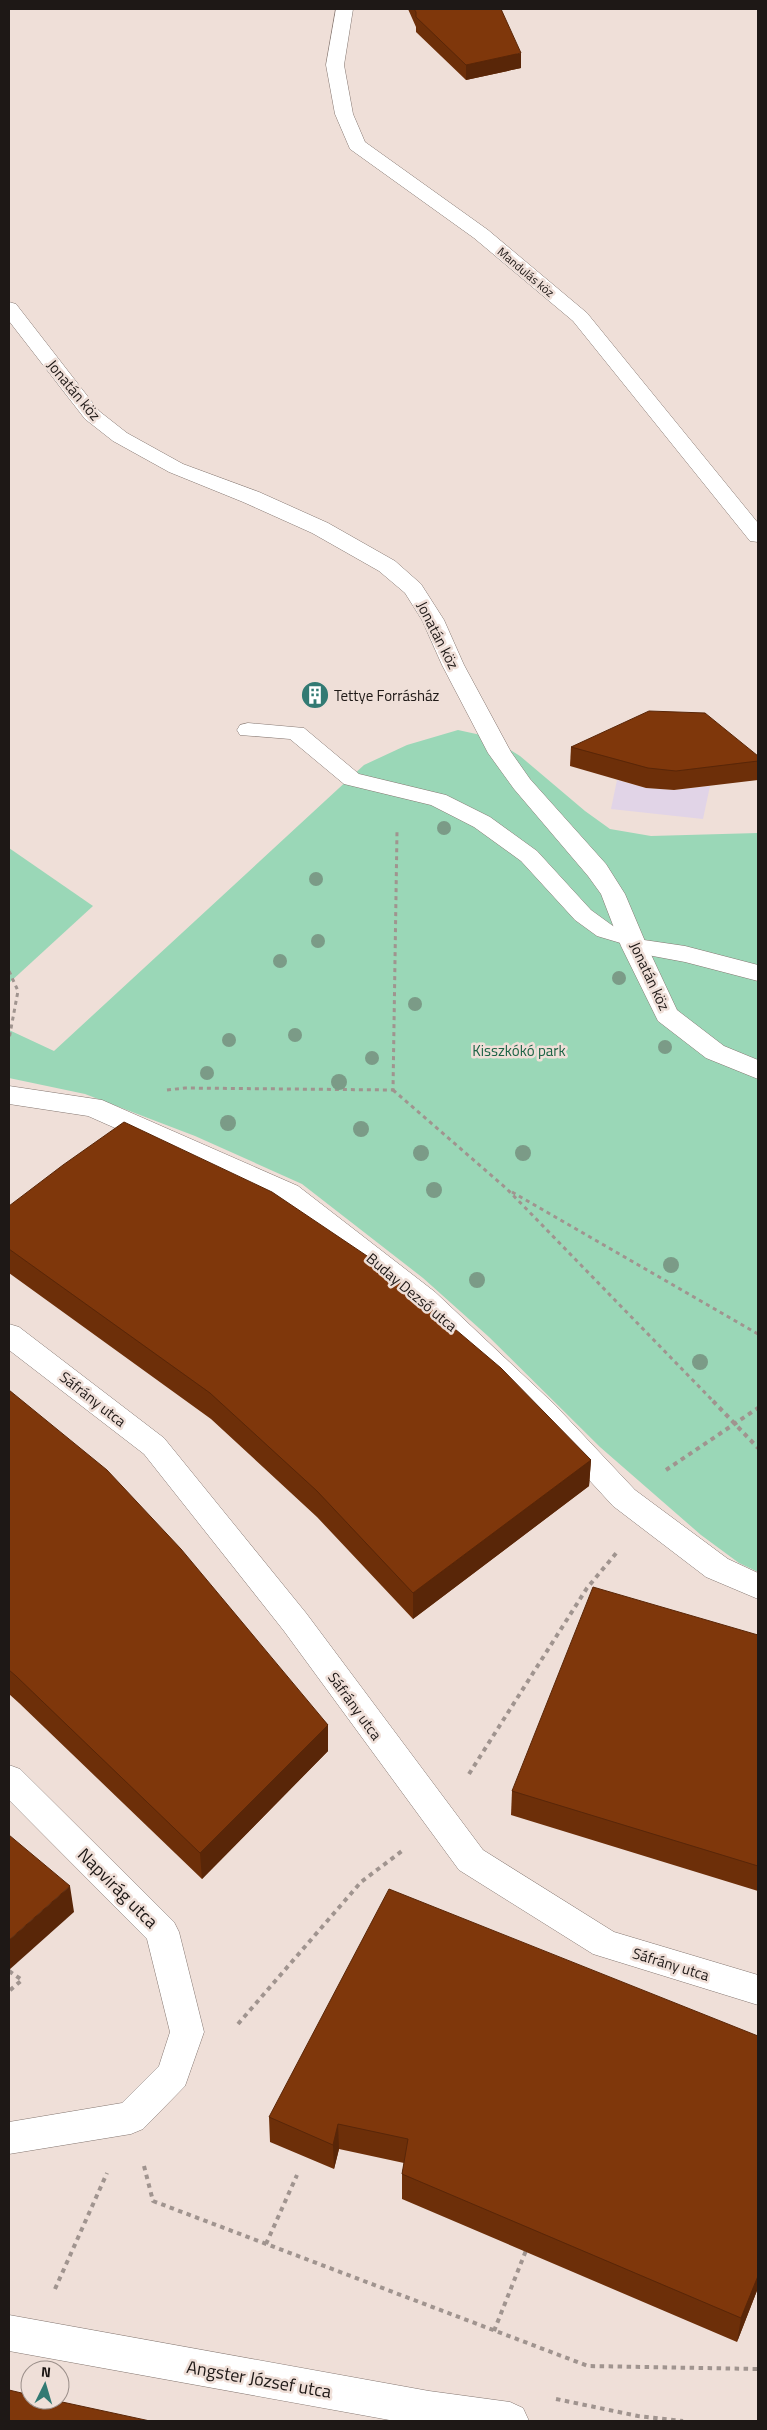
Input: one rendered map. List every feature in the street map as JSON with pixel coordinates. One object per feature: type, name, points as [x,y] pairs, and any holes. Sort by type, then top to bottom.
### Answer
[{"type":"street","name":"Mandulás köz","points":[[344,9],[335,65],[344,114],[357,145],[481,234],[580,317],[716,487],[758,536]]},
{"type":"street","name":"Jonatán köz","points":[[9,308],[92,414],[120,437],[176,468],[251,497],[320,528],[387,566],[413,589],[433,620],[453,665],[500,753],[522,784],[602,878],[613,894],[667,1015],[716,1052],[758,1070]]},
{"type":"street","name":"Buday Dezső utca","points":[[9,1095],[92,1107],[288,1193],[425,1299],[545,1412],[624,1498],[717,1568],[758,1587]]},
{"type":"street","name":"Sáfrány utca","points":[[9,1335],[154,1446],[295,1622],[440,1821],[471,1860],[605,1944],[758,1990]]},
{"type":"street","name":"Napvirág utca","points":[[9,1779],[162,1932],[187,2032],[173,2075],[131,2118]]},
{"type":"street","points":[[9,2138],[131,2118]]},
{"type":"street","name":"Angster József utca","points":[[9,2332],[429,2409],[510,2421]]},
{"type":"lane","points":[[248,730],[296,733],[352,779],[438,800],[482,822],[529,856],[583,915],[605,931],[633,942],[758,974]]},
{"type":"path","points":[[393,1090],[397,790]]},
{"type":"path","points":[[9,971],[18,991],[9,1039]]},
{"type":"path","points":[[92,1107],[101,1098],[186,1088],[393,1090],[507,1189],[758,1448]]},
{"type":"path","points":[[507,1189],[758,1334]]},
{"type":"path","points":[[624,1498],[758,1408]]},
{"type":"path","points":[[231,2031],[361,1882],[440,1821],[587,1588],[646,1515]]},
{"type":"path","points":[[9,1971],[22,1980],[9,1991]]},
{"type":"path","points":[[131,2118],[153,2201],[588,2366],[758,2369]]},
{"type":"path","points":[[66,2266],[131,2118]]},
{"type":"path","points":[[266,2244],[297,2175]]},
{"type":"path","points":[[494,2331],[531,2239]]},
{"type":"path","points":[[551,2398],[638,2416],[683,2421]]},
{"type":"shaded area","points":[[617,780],[646,788],[674,790],[710,786],[703,819],[611,809]]},
{"type":"green space","name":"Kisszkókó park","points":[[458,730],[490,737],[520,756],[585,811],[610,829],[651,836],[758,833],[758,1572],[739,1563],[701,1535],[600,1447],[489,1337],[423,1278],[302,1184],[195,1136],[85,1094],[9,1078],[9,1030],[54,1051],[364,765],[407,745]]},
{"type":"green space","points":[[9,848],[93,906],[9,983]]},
{"type":"building","points":[[414,9],[501,9],[521,53],[466,65],[416,17]]},
{"type":"building","points":[[649,711],[705,713],[758,756],[758,761],[676,771],[648,768],[571,747]]},
{"type":"building","points":[[124,1122],[272,1192],[376,1262],[501,1368],[591,1460],[413,1593],[317,1491],[210,1393],[9,1249],[9,1206]]},
{"type":"building","points":[[9,1390],[107,1470],[181,1549],[328,1725],[200,1853],[9,1670]]},
{"type":"building","points":[[593,1587],[758,1635],[758,1866],[512,1791]]},
{"type":"building","points":[[9,1835],[70,1886],[9,1940]]},
{"type":"building","points":[[389,1889],[758,2036],[758,2276],[741,2318],[402,2174],[408,2139],[338,2124],[333,2145],[269,2117]]},
{"type":"building","points":[[9,2390],[20,2393],[20,2410],[70,2410],[70,2404],[150,2421],[9,2421]]},
{"type":"place","name":"Tettye Forrásház","points":[[315,695]]}]
